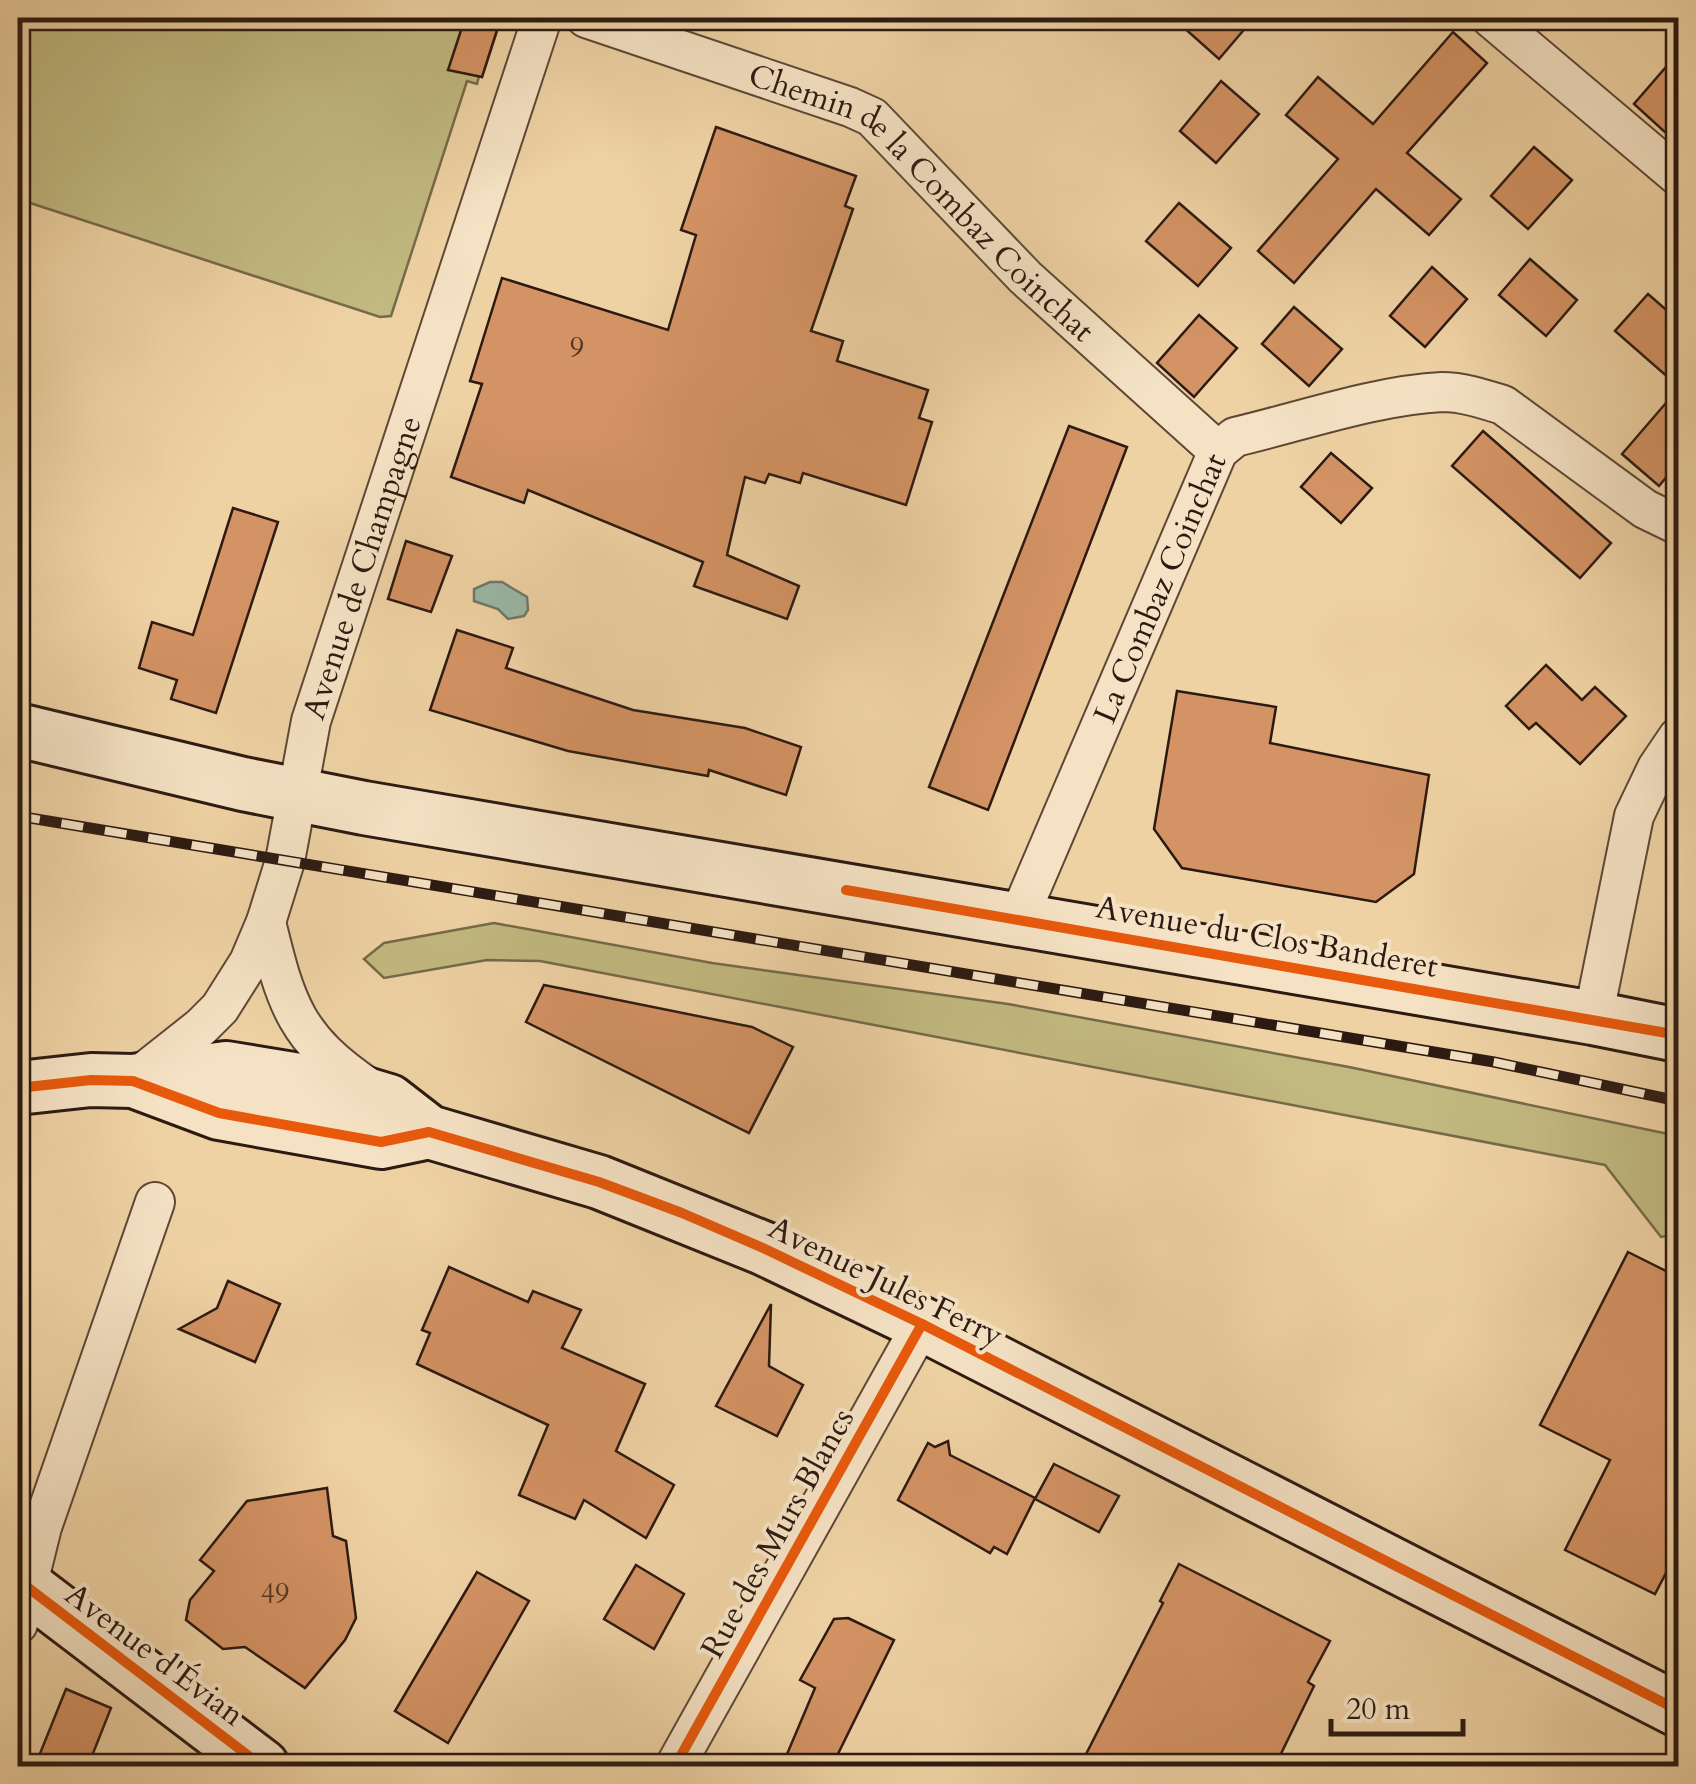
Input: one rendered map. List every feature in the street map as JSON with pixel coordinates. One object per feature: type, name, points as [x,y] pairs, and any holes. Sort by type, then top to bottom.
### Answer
[{"type":"street","name":"Avenue de Champagne","points":[[133,1081],[201,1028],[220,1008],[250,962],[266,922],[284,861],[311,721],[542,18]]},
{"type":"street","name":"Chemin de la Combaz Coinchat","points":[[586,18],[850,107],[872,118],[1025,277],[1218,450]]},
{"type":"street","points":[[1490,18],[1678,176]]},
{"type":"street","name":"La Combaz Coinchat","points":[[1018,919],[1218,450],[1235,437],[1402,397],[1462,394],[1503,405],[1644,509],[1678,525]]},
{"type":"street","name":"Avenue du Clos Banderet","points":[[18,730],[296,796],[1678,1035]]},
{"type":"street","points":[[1593,1018],[1634,816],[1657,768],[1678,737]]},
{"type":"street","points":[[266,922],[288,1003],[304,1032],[323,1054],[409,1116]]},
{"type":"street","name":"Avenue Jules Ferry","points":[[18,1088],[64,1082],[133,1081],[219,1113],[381,1142],[409,1116],[682,1213],[922,1324],[1678,1710]]},
{"type":"street","points":[[20,1597],[154,1202]]},
{"type":"street","name":"Rue des Murs Blancs","points":[[674,1766],[922,1324]]},
{"type":"street","name":"Avenue d'Évian","points":[[20,1597],[262,1766]]},
{"type":"shaded area","points":[[18,18],[487,18],[486,23],[498,28],[482,77],[479,76],[477,84],[467,81],[391,316],[380,317],[18,199]]},
{"type":"shaded area","points":[[502,582],[527,597],[528,610],[524,616],[508,619],[498,609],[474,601],[474,589]]},
{"type":"shaded area","points":[[494,923],[712,963],[1008,1004],[1349,1067],[1678,1136],[1678,1234],[1661,1237],[1605,1165],[540,961],[487,960],[384,978],[364,959],[384,943]]},
{"type":"building","points":[[465,18],[498,27],[482,77],[448,70]]},
{"type":"building","points":[[1173,18],[1254,18],[1219,59]]},
{"type":"building","points":[[1453,32],[1487,63],[1407,153],[1461,199],[1429,235],[1376,189],[1294,283],[1258,251],[1338,159],[1286,115],[1318,77],[1373,124]]},
{"type":"building","points":[[1678,53],[1678,144],[1634,104]]},
{"type":"building","points":[[1221,81],[1259,114],[1216,163],[1180,131]]},
{"type":"building","points":[[716,127],[856,176],[845,206],[853,209],[811,331],[843,341],[837,361],[928,390],[919,418],[932,422],[906,505],[803,473],[800,483],[769,474],[765,483],[745,477],[727,555],[799,586],[787,619],[694,586],[703,562],[528,490],[524,503],[451,477],[482,384],[470,381],[502,278],[668,330],[696,235],[681,230]]},
{"type":"building","points":[[1534,147],[1572,180],[1528,229],[1491,196]]},
{"type":"building","points":[[1179,203],[1231,248],[1198,286],[1146,241]]},
{"type":"building","points":[[1530,259],[1577,300],[1546,336],[1499,295]]},
{"type":"building","points":[[1432,267],[1467,299],[1425,347],[1390,316]]},
{"type":"building","points":[[1648,294],[1678,320],[1678,386],[1615,331]]},
{"type":"building","points":[[1294,307],[1342,349],[1309,386],[1262,344]]},
{"type":"building","points":[[1199,315],[1237,348],[1194,397],[1157,363]]},
{"type":"building","points":[[1678,389],[1678,463],[1659,486],[1622,454]]},
{"type":"building","points":[[1069,426],[1127,447],[988,810],[929,787]]},
{"type":"building","points":[[1483,431],[1611,543],[1580,578],[1452,466]]},
{"type":"building","points":[[1331,453],[1372,488],[1341,523],[1301,487]]},
{"type":"building","points":[[233,508],[278,522],[216,713],[171,699],[177,680],[139,668],[152,622],[193,635]]},
{"type":"building","points":[[406,541],[452,556],[431,612],[388,599]]},
{"type":"building","points":[[457,630],[513,648],[506,668],[633,710],[745,728],[801,747],[786,795],[709,770],[708,776],[568,751],[430,710]]},
{"type":"building","points":[[1546,665],[1582,700],[1595,687],[1626,716],[1580,764],[1536,723],[1529,729],[1506,706]]},
{"type":"building","points":[[1177,691],[1276,707],[1270,743],[1429,775],[1414,874],[1376,902],[1182,868],[1154,829]]},
{"type":"building","points":[[544,985],[752,1027],[793,1047],[749,1133],[526,1022]]},
{"type":"building","points":[[1628,1252],[1678,1277],[1678,1550],[1655,1594],[1565,1550],[1610,1460],[1540,1425]]},
{"type":"building","points":[[449,1267],[528,1302],[533,1291],[581,1310],[562,1348],[645,1384],[616,1451],[674,1485],[646,1538],[584,1500],[575,1519],[519,1495],[548,1425],[417,1364],[430,1333],[422,1330]]},
{"type":"building","points":[[228,1281],[280,1304],[255,1362],[179,1329],[217,1308]]},
{"type":"building","points":[[771,1304],[769,1366],[803,1385],[777,1436],[716,1406]]},
{"type":"building","points":[[948,1441],[950,1455],[1035,1498],[1007,1554],[994,1547],[990,1553],[898,1500],[928,1443],[935,1447]]},
{"type":"building","points":[[1054,1464],[1119,1496],[1099,1532],[1035,1499]]},
{"type":"building","points":[[327,1488],[333,1536],[346,1541],[356,1618],[345,1640],[305,1688],[245,1647],[223,1649],[186,1620],[190,1600],[214,1571],[200,1560],[247,1501]]},
{"type":"building","points":[[1179,1564],[1330,1641],[1308,1682],[1314,1686],[1275,1766],[1080,1766],[1163,1603],[1160,1601]]},
{"type":"building","points":[[636,1565],[684,1594],[654,1649],[604,1619]]},
{"type":"building","points":[[477,1572],[529,1601],[448,1743],[395,1711]]},
{"type":"building","points":[[848,1618],[894,1640],[832,1766],[782,1766],[815,1688],[800,1680],[834,1619]]},
{"type":"building","points":[[66,1689],[111,1708],[88,1766],[35,1766]]},
{"type":"railway","points":[[18,816],[1494,1062],[1678,1101]]},
{"type":"cycle path","points":[[846,890],[1678,1035]]},
{"type":"cycle path","points":[[18,1088],[91,1080],[133,1081],[219,1113],[381,1142],[429,1132],[599,1182],[682,1213],[922,1324],[1678,1710]]},
{"type":"cycle path","points":[[675,1766],[922,1324]]},
{"type":"cycle path","points":[[18,1580],[262,1766]]}]
